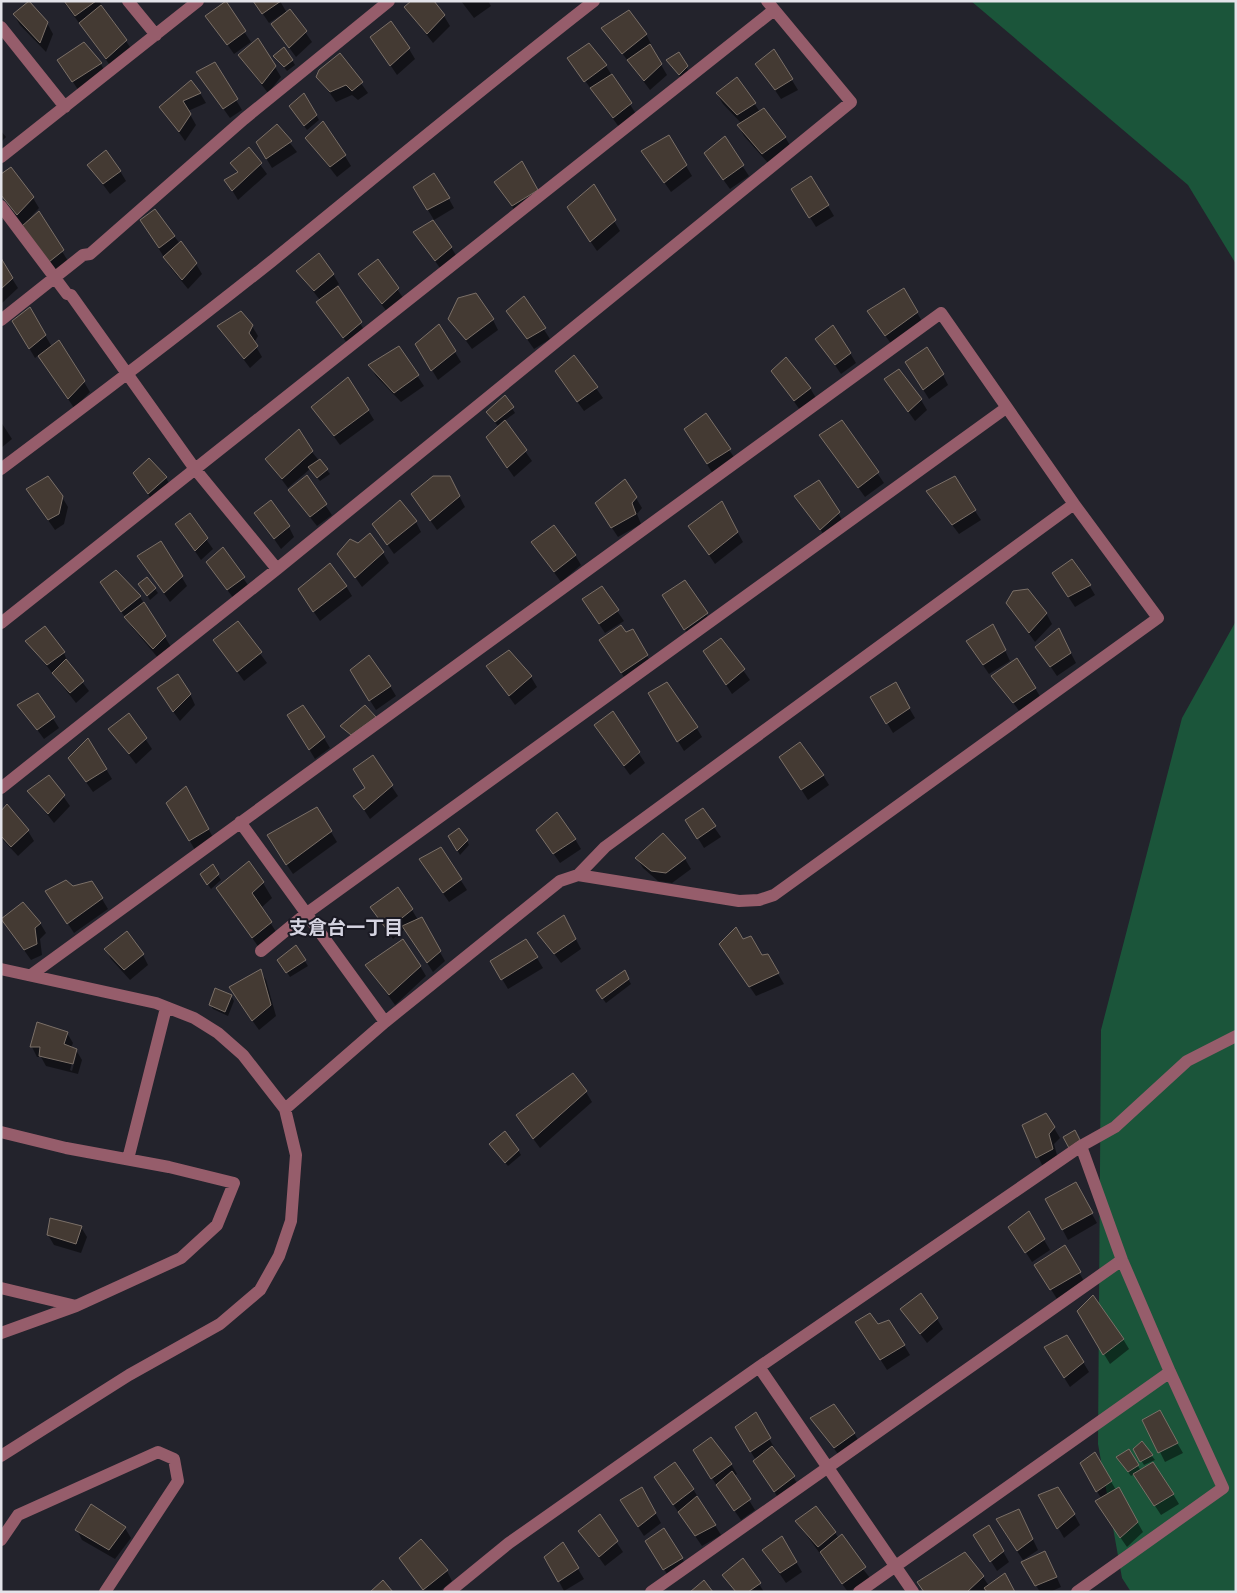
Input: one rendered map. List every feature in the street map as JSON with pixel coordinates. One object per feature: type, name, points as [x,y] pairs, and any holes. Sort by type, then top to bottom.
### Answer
[{"type":"street","points":[[128,1],[156,35]]},
{"type":"street","points":[[1,157],[198,1]]},
{"type":"street","points":[[1,320],[83,255],[90,254],[244,119],[389,1]]},
{"type":"street","points":[[1,470],[128,374],[271,261],[490,82],[594,1]]},
{"type":"street","points":[[1,623],[770,6],[850,102],[277,569],[1,788]]},
{"type":"street","points":[[1,27],[65,107]]},
{"type":"street","points":[[1,206],[128,374],[195,469],[277,569]]},
{"type":"street","points":[[31,976],[240,822],[941,314],[1074,504],[1158,618],[774,895],[758,900],[739,901],[578,875]]},
{"type":"street","points":[[261,951],[307,913],[1006,408]]},
{"type":"street","points":[[285,1109],[385,1022],[560,881],[578,875],[605,848],[1074,504]]},
{"type":"street","points":[[240,822],[385,1022]]},
{"type":"street","points":[[1,969],[166,1008],[194,1018],[218,1033],[242,1055],[285,1109],[296,1155],[291,1221],[279,1256],[260,1290],[220,1324],[130,1376],[1,1456]]},
{"type":"street","points":[[128,1159],[166,1008]]},
{"type":"street","points":[[449,1592],[509,1543],[759,1367],[1081,1146],[1115,1127],[1187,1061],[1236,1036]]},
{"type":"street","points":[[1,1132],[66,1148],[128,1159],[234,1183],[217,1225],[181,1258],[76,1306],[1,1334]]},
{"type":"street","points":[[1078,1592],[1223,1488],[1122,1260],[1081,1146]]},
{"type":"street","points":[[651,1592],[1122,1260]]},
{"type":"street","points":[[1,1288],[76,1306]]},
{"type":"street","points":[[759,1367],[913,1592]]},
{"type":"street","points":[[859,1592],[1170,1372]]},
{"type":"street","points":[[1,1540],[18,1515],[158,1452],[174,1459],[178,1481],[105,1592]]},
{"type":"green space","points":[[971,1],[1236,1],[1236,264],[1188,185]]},
{"type":"green space","points":[[1236,621],[1236,1592],[1131,1592],[1122,1578],[1098,1444],[1101,1030],[1182,718]]},
{"type":"building","points":[[29,1],[48,22],[40,43],[13,14]]},
{"type":"building","points":[[64,1],[96,1],[75,16]]},
{"type":"building","points":[[226,1],[246,31],[227,45],[205,16]]},
{"type":"building","points":[[253,1],[281,1],[262,14]]},
{"type":"building","points":[[411,1],[434,1],[445,15],[427,34],[404,7]]},
{"type":"building","points":[[101,5],[127,40],[106,59],[79,23]]},
{"type":"building","points":[[290,9],[307,31],[289,48],[271,24]]},
{"type":"building","points":[[629,10],[647,34],[622,54],[601,28]]},
{"type":"building","points":[[391,21],[410,48],[390,66],[370,37]]},
{"type":"building","points":[[258,38],[276,66],[262,84],[238,55]]},
{"type":"building","points":[[84,42],[102,63],[72,82],[57,60]]},
{"type":"building","points":[[589,43],[607,65],[584,82],[567,58]]},
{"type":"building","points":[[650,44],[662,64],[644,81],[627,60]]},
{"type":"building","points":[[284,47],[293,60],[284,67],[273,56]]},
{"type":"building","points":[[774,49],[793,79],[775,90],[755,64]]},
{"type":"building","points":[[679,52],[688,66],[679,75],[666,60]]},
{"type":"building","points":[[340,53],[363,82],[352,91],[346,85],[330,92],[316,77],[319,70]]},
{"type":"building","points":[[215,62],[238,99],[223,109],[196,72]]},
{"type":"building","points":[[612,74],[632,103],[613,118],[590,88]]},
{"type":"building","points":[[737,77],[756,103],[737,115],[716,93]]},
{"type":"building","points":[[191,80],[201,93],[183,101],[191,114],[179,132],[159,107]]},
{"type":"building","points":[[304,93],[317,115],[304,126],[289,106]]},
{"type":"building","points":[[764,108],[786,137],[762,154],[737,125]]},
{"type":"building","points":[[323,121],[346,155],[330,167],[305,138]]},
{"type":"building","points":[[277,124],[292,141],[266,159],[256,142]]},
{"type":"building","points":[[669,135],[687,165],[664,183],[641,151]]},
{"type":"building","points":[[725,136],[744,165],[723,180],[704,153]]},
{"type":"building","points":[[249,147],[262,163],[232,191],[224,180],[238,172],[230,163]]},
{"type":"building","points":[[106,150],[121,171],[103,184],[87,165]]},
{"type":"building","points":[[522,161],[538,190],[512,206],[494,182]]},
{"type":"building","points":[[11,167],[34,197],[17,215],[1,195],[1,174]]},
{"type":"building","points":[[434,173],[450,198],[427,210],[413,187]]},
{"type":"building","points":[[811,176],[829,205],[809,218],[791,189]]},
{"type":"building","points":[[594,184],[616,220],[590,242],[567,207]]},
{"type":"building","points":[[155,209],[175,236],[159,248],[140,220]]},
{"type":"building","points":[[39,211],[64,250],[49,262],[22,226]]},
{"type":"building","points":[[433,220],[452,247],[435,261],[413,232]]},
{"type":"building","points":[[181,241],[197,263],[182,280],[163,257]]},
{"type":"building","points":[[319,253],[334,274],[314,291],[296,271]]},
{"type":"building","points":[[1,258],[13,278],[1,289]]},
{"type":"building","points":[[378,259],[399,288],[382,304],[358,274]]},
{"type":"building","points":[[338,286],[362,322],[343,338],[316,302]]},
{"type":"building","points":[[904,288],[918,312],[885,336],[867,311]]},
{"type":"building","points":[[476,293],[494,319],[466,340],[448,319],[458,298]]},
{"type":"building","points":[[524,296],[546,328],[527,339],[506,311]]},
{"type":"building","points":[[30,307],[46,335],[29,349],[12,321]]},
{"type":"building","points":[[241,311],[253,325],[249,333],[258,346],[244,359],[217,326]]},
{"type":"building","points":[[439,324],[456,351],[431,371],[415,344]]},
{"type":"building","points":[[833,325],[851,353],[835,365],[815,339]]},
{"type":"building","points":[[59,340],[85,381],[68,399],[38,356]]},
{"type":"building","points":[[399,346],[419,375],[394,393],[368,365]]},
{"type":"building","points":[[927,347],[944,374],[923,390],[905,362]]},
{"type":"building","points":[[574,355],[598,387],[577,402],[555,371]]},
{"type":"building","points":[[786,357],[811,388],[794,401],[771,371]]},
{"type":"building","points":[[899,369],[922,399],[908,412],[884,379]]},
{"type":"building","points":[[348,377],[369,410],[334,436],[311,407]]},
{"type":"building","points":[[505,395],[514,407],[495,422],[486,412]]},
{"type":"building","points":[[706,413],[731,449],[707,464],[684,429]]},
{"type":"building","points":[[505,420],[527,450],[507,468],[486,437]]},
{"type":"building","points":[[842,420],[879,472],[858,488],[819,435]]},
{"type":"building","points":[[299,429],[313,451],[282,479],[265,459]]},
{"type":"building","points":[[149,458],[167,477],[148,494],[133,473]]},
{"type":"building","points":[[320,459],[328,469],[317,478],[308,467]]},
{"type":"building","points":[[307,475],[327,504],[310,517],[288,490]]},
{"type":"building","points":[[48,476],[63,496],[59,514],[48,520],[26,489]]},
{"type":"building","points":[[433,476],[450,476],[460,496],[430,521],[411,494]]},
{"type":"building","points":[[955,476],[976,510],[952,525],[926,491]]},
{"type":"building","points":[[625,479],[637,497],[632,503],[636,514],[611,528],[595,503]]},
{"type":"building","points":[[819,480],[840,512],[820,530],[794,496]]},
{"type":"building","points":[[271,500],[290,526],[274,539],[254,513]]},
{"type":"building","points":[[400,500],[417,521],[387,545],[372,524]]},
{"type":"building","points":[[722,501],[738,532],[709,555],[688,526]]},
{"type":"building","points":[[190,513],[208,538],[195,551],[175,524]]},
{"type":"building","points":[[554,525],[576,555],[554,572],[531,542]]},
{"type":"building","points":[[370,533],[384,552],[355,578],[337,554],[350,539],[358,543]]},
{"type":"building","points":[[161,541],[183,576],[164,593],[137,556]]},
{"type":"building","points":[[223,547],[245,577],[227,590],[206,562]]},
{"type":"building","points":[[1072,559],[1091,585],[1068,597],[1052,573]]},
{"type":"building","points":[[330,563],[347,586],[313,612],[298,589]]},
{"type":"building","points":[[116,570],[141,596],[121,612],[100,582]]},
{"type":"building","points":[[147,577],[156,588],[147,596],[138,584]]},
{"type":"building","points":[[685,580],[708,613],[684,630],[662,595]]},
{"type":"building","points":[[602,586],[619,610],[599,624],[582,599]]},
{"type":"building","points":[[1028,589],[1047,613],[1029,633],[1006,603],[1013,591]]},
{"type":"building","points":[[144,602],[166,636],[153,649],[124,617]]},
{"type":"building","points":[[238,621],[262,652],[237,672],[213,640]]},
{"type":"building","points":[[993,624],[1006,650],[983,665],[966,641]]},
{"type":"building","points":[[621,625],[626,632],[633,629],[648,655],[621,673],[599,640]]},
{"type":"building","points":[[45,626],[65,652],[47,665],[25,641]]},
{"type":"building","points":[[1059,628],[1071,653],[1050,667],[1035,647]]},
{"type":"building","points":[[721,638],[745,669],[726,685],[703,651]]},
{"type":"building","points":[[509,650],[532,676],[509,696],[486,666]]},
{"type":"building","points":[[369,655],[391,686],[369,701],[350,670]]},
{"type":"building","points":[[1017,658],[1036,688],[1013,703],[991,676]]},
{"type":"building","points":[[66,659],[84,681],[70,693],[52,673]]},
{"type":"building","points":[[178,674],[191,694],[173,712],[157,688]]},
{"type":"building","points":[[667,682],[698,727],[677,742],[648,693]]},
{"type":"building","points":[[896,682],[910,708],[886,724],[870,697]]},
{"type":"building","points":[[38,693],[55,717],[37,730],[17,705]]},
{"type":"building","points":[[303,705],[325,737],[309,750],[287,715]]},
{"type":"building","points":[[365,705],[376,717],[351,735],[340,726]]},
{"type":"building","points":[[613,711],[640,752],[624,766],[594,725]]},
{"type":"building","points":[[129,713],[147,738],[129,754],[108,729]]},
{"type":"building","points":[[88,738],[107,769],[86,782],[68,758]]},
{"type":"building","points":[[800,742],[824,775],[801,790],[779,757]]},
{"type":"building","points":[[373,755],[393,785],[364,810],[353,796],[365,788],[353,769]]},
{"type":"building","points":[[49,775],[65,795],[48,814],[27,791]]},
{"type":"building","points":[[186,786],[209,829],[189,841],[166,803]]},
{"type":"building","points":[[7,804],[29,830],[11,847],[1,836],[1,811]]},
{"type":"building","points":[[317,807],[332,831],[286,865],[267,835]]},
{"type":"building","points":[[703,808],[716,826],[697,839],[685,820]]},
{"type":"building","points":[[557,812],[576,839],[553,854],[536,830]]},
{"type":"building","points":[[459,828],[468,840],[457,851],[448,836]]},
{"type":"building","points":[[663,833],[686,858],[666,873],[651,871],[635,858]]},
{"type":"building","points":[[441,847],[462,879],[443,893],[419,859]]},
{"type":"building","points":[[249,861],[264,882],[252,893],[272,922],[252,938],[216,888]]},
{"type":"building","points":[[213,864],[219,874],[207,885],[200,874]]},
{"type":"building","points":[[66,880],[73,886],[92,881],[103,898],[67,924],[45,891]]},
{"type":"building","points":[[398,887],[413,909],[387,930],[370,907]]},
{"type":"building","points":[[23,902],[41,923],[35,928],[37,944],[24,950],[1,919]]},
{"type":"building","points":[[564,915],[576,939],[554,954],[537,933]]},
{"type":"building","points":[[422,917],[441,951],[427,963],[402,926]]},
{"type":"building","points":[[736,927],[743,939],[751,936],[762,955],[768,954],[779,973],[749,987],[719,944]]},
{"type":"building","points":[[127,931],[144,954],[124,970],[104,949]]},
{"type":"building","points":[[403,939],[421,966],[389,995],[365,965]]},
{"type":"building","points":[[526,939],[538,957],[501,980],[490,961]]},
{"type":"building","points":[[296,945],[306,960],[286,973],[277,960]]},
{"type":"building","points":[[261,969],[271,1005],[252,1021],[229,987]]},
{"type":"building","points":[[625,970],[629,979],[602,999],[596,990]]},
{"type":"building","points":[[215,988],[232,995],[225,1012],[209,1005]]},
{"type":"building","points":[[37,1022],[68,1032],[64,1044],[77,1049],[73,1064],[39,1056],[40,1047],[30,1047]]},
{"type":"building","points":[[573,1073],[587,1091],[533,1139],[516,1115]]},
{"type":"building","points":[[1046,1113],[1055,1127],[1049,1134],[1053,1149],[1036,1158],[1022,1125]]},
{"type":"building","points":[[1075,1130],[1080,1140],[1069,1148],[1063,1137]]},
{"type":"building","points":[[505,1131],[519,1150],[505,1163],[489,1144]]},
{"type":"building","points":[[1076,1182],[1093,1213],[1062,1230],[1045,1199]]},
{"type":"building","points":[[1029,1211],[1045,1239],[1025,1253],[1008,1227]]},
{"type":"building","points":[[50,1218],[82,1226],[76,1244],[47,1235]]},
{"type":"building","points":[[1065,1245],[1081,1272],[1050,1290],[1034,1265]]},
{"type":"building","points":[[921,1293],[938,1318],[920,1334],[900,1309]]},
{"type":"building","points":[[1093,1295],[1124,1339],[1103,1355],[1077,1311]]},
{"type":"building","points":[[870,1313],[878,1324],[889,1320],[905,1345],[880,1360],[855,1322]]},
{"type":"building","points":[[1067,1335],[1084,1362],[1064,1378],[1044,1347]]},
{"type":"building","points":[[834,1404],[855,1433],[834,1448],[810,1418]]},
{"type":"building","points":[[1160,1410],[1178,1443],[1158,1453],[1142,1420]]},
{"type":"building","points":[[756,1412],[771,1438],[750,1452],[735,1427]]},
{"type":"building","points":[[711,1437],[732,1464],[711,1479],[693,1450]]},
{"type":"building","points":[[1142,1441],[1153,1455],[1140,1462],[1133,1449]]},
{"type":"building","points":[[772,1446],[795,1476],[774,1492],[753,1461]]},
{"type":"building","points":[[1129,1449],[1139,1465],[1128,1472],[1116,1457]]},
{"type":"building","points":[[1095,1452],[1112,1481],[1096,1492],[1080,1463]]},
{"type":"building","points":[[675,1462],[694,1489],[673,1505],[654,1477]]},
{"type":"building","points":[[1153,1462],[1174,1494],[1154,1506],[1133,1474]]},
{"type":"building","points":[[732,1471],[751,1499],[734,1511],[716,1485]]},
{"type":"building","points":[[642,1487],[656,1513],[638,1527],[620,1500]]},
{"type":"building","points":[[1058,1487],[1075,1514],[1057,1529],[1038,1495]]},
{"type":"building","points":[[1119,1487],[1138,1522],[1120,1538],[1095,1501]]},
{"type":"building","points":[[697,1496],[716,1525],[695,1536],[678,1512]]},
{"type":"building","points":[[91,1504],[126,1527],[109,1550],[75,1530]]},
{"type":"building","points":[[816,1506],[836,1532],[818,1547],[795,1521]]},
{"type":"building","points":[[1019,1509],[1033,1539],[1017,1551],[996,1519]]},
{"type":"building","points":[[600,1514],[618,1541],[599,1557],[578,1531]]},
{"type":"building","points":[[989,1525],[1004,1551],[990,1562],[973,1535]]},
{"type":"building","points":[[664,1528],[683,1558],[663,1570],[645,1541]]},
{"type":"building","points":[[842,1534],[866,1567],[842,1584],[820,1552]]},
{"type":"building","points":[[782,1536],[797,1562],[780,1573],[762,1550]]},
{"type":"building","points":[[421,1539],[448,1570],[423,1590],[399,1558]]},
{"type":"building","points":[[563,1542],[579,1568],[558,1582],[544,1557]]},
{"type":"building","points":[[1045,1551],[1057,1577],[1035,1586],[1021,1562]]},
{"type":"building","points":[[965,1552],[984,1576],[967,1592],[924,1592],[917,1582]]},
{"type":"building","points":[[743,1558],[761,1583],[748,1592],[736,1592],[722,1575]]},
{"type":"building","points":[[1005,1573],[1015,1592],[987,1592],[984,1588]]},
{"type":"building","points":[[383,1580],[393,1592],[370,1592]]},
{"type":"building","points":[[704,1580],[713,1592],[690,1592]]},
{"type":"district","name":"支倉台一丁目","points":[[346,927]]}]
